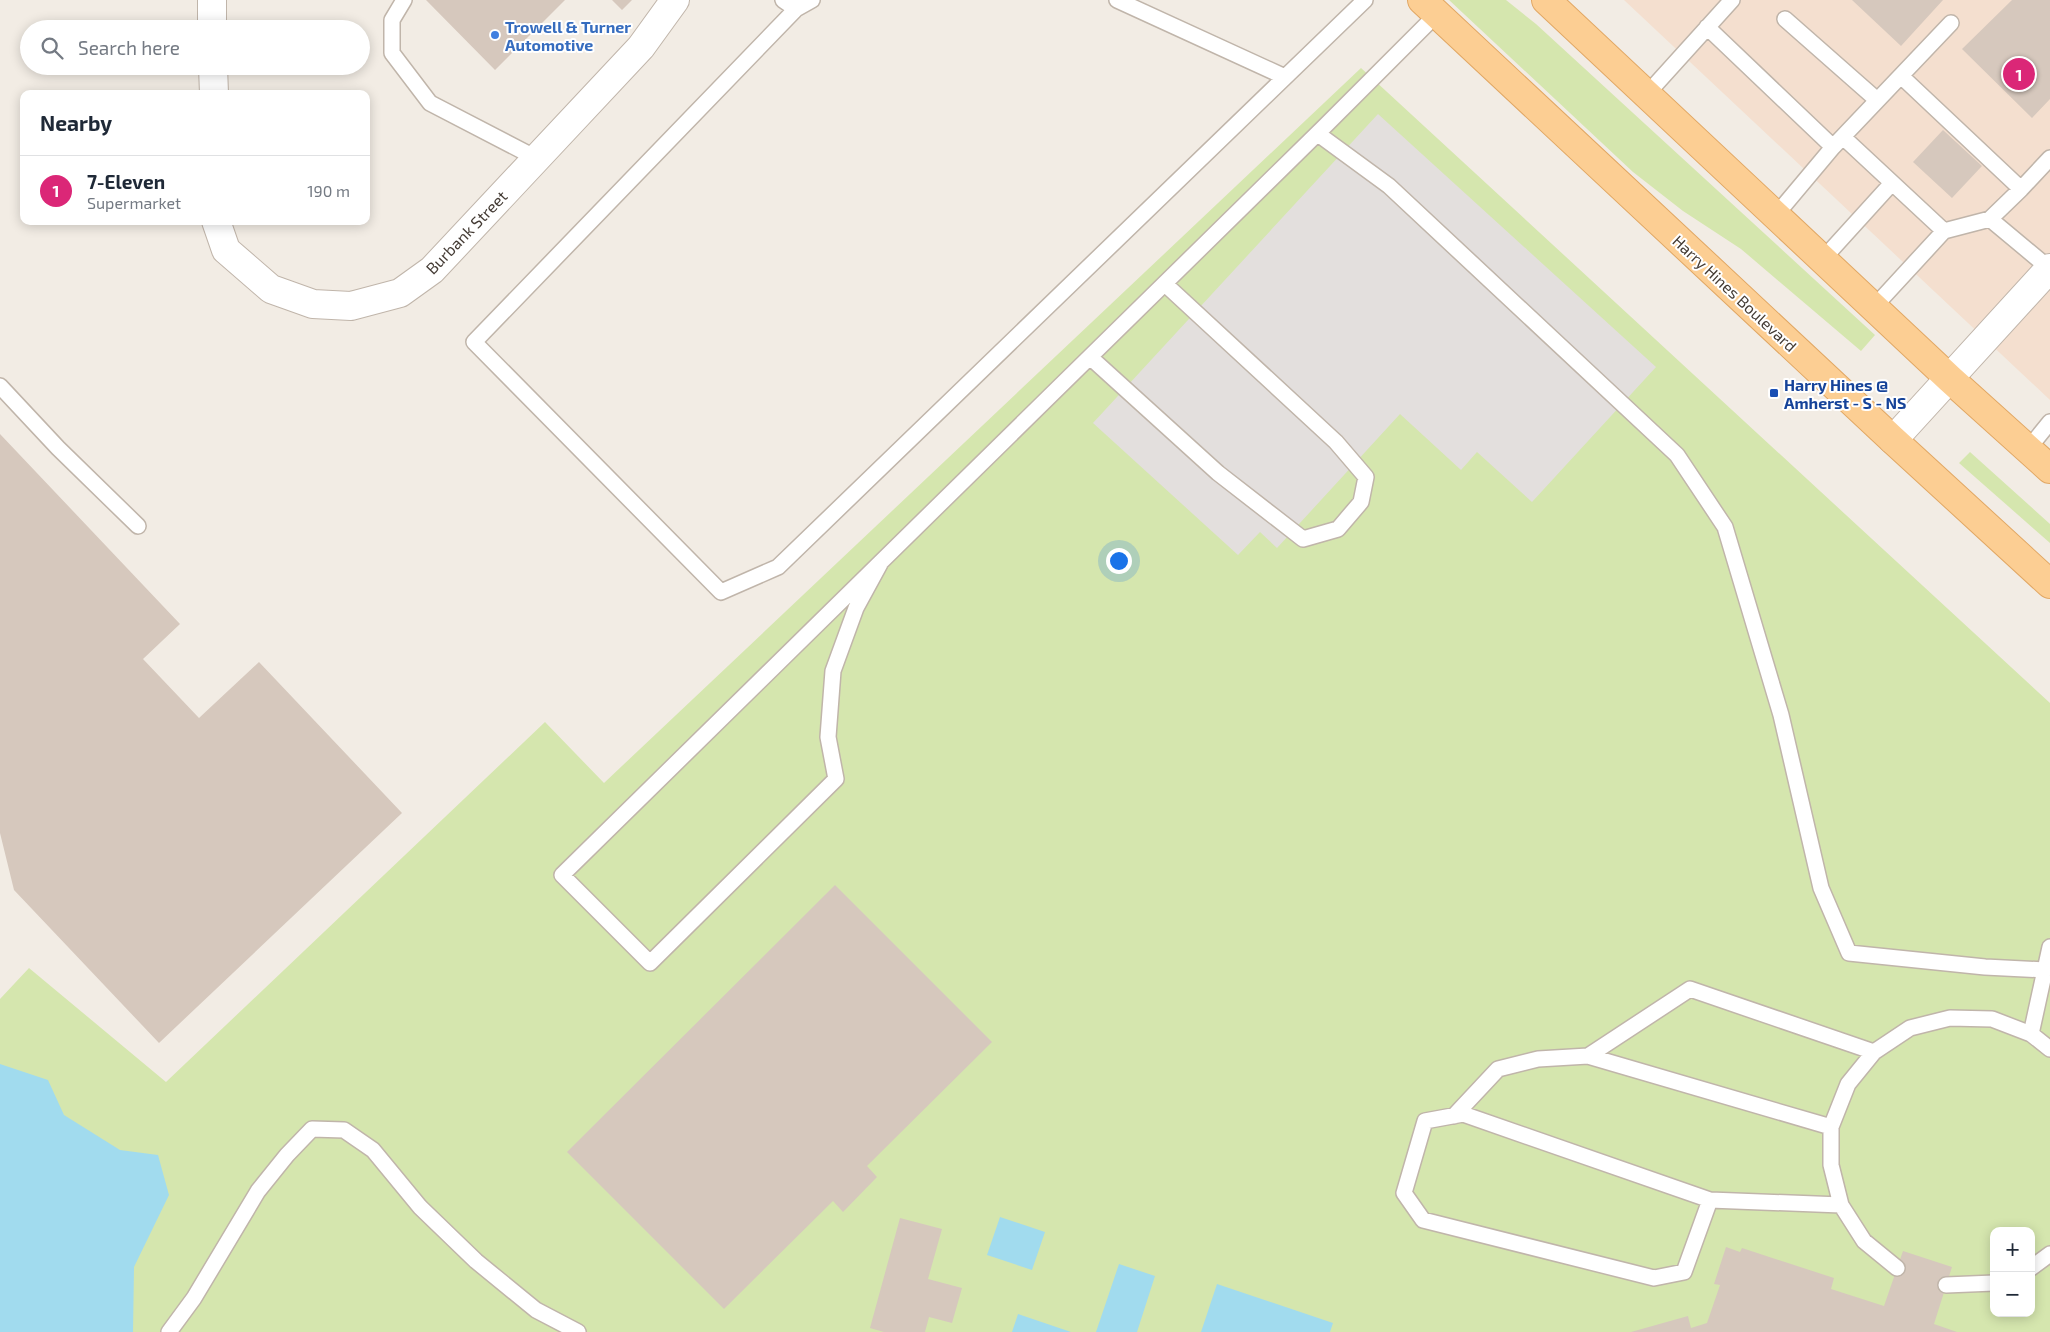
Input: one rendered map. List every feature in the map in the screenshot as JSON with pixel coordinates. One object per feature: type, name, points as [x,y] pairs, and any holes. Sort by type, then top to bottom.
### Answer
[{"type":"main road","points":[[1546,0],[1950,379],[2050,469]]},
{"type":"main road","name":"Harry Hines Boulevard","points":[[1429,7],[1892,440],[2050,584]]},
{"type":"street","points":[[212,0],[212,20]]},
{"type":"street","name":"Burbank Street","points":[[217,225],[226,250],[272,289],[313,304],[351,306],[400,293],[432,270],[641,47],[675,0]]},
{"type":"street","points":[[213,75],[214,90]]},
{"type":"street","points":[[1892,440],[2050,269]]},
{"type":"lane","points":[[404,0],[392,20],[392,53],[430,103],[536,158]]},
{"type":"lane","points":[[783,0],[796,9]]},
{"type":"lane","points":[[812,0],[796,9],[474,342],[721,592],[778,567],[1365,0]]},
{"type":"lane","points":[[1117,0],[1285,77]]},
{"type":"lane","points":[[1647,94],[1732,0]]},
{"type":"lane","points":[[880,564],[856,608],[833,671],[828,737],[836,779],[650,963],[562,874],[1318,134],[1429,7]]},
{"type":"lane","points":[[1785,19],[1877,100]]},
{"type":"lane","points":[[1776,215],[1838,142],[1951,23]]},
{"type":"lane","points":[[1707,27],[1838,142],[1892,182],[1944,231]]},
{"type":"lane","points":[[1901,76],[2020,189]]},
{"type":"lane","points":[[1318,134],[1389,186],[1677,455],[1725,527],[1781,715],[1821,888],[1849,953],[1985,967],[2045,970]]},
{"type":"lane","points":[[1874,307],[1944,231],[1990,219],[2050,158]]},
{"type":"lane","points":[[1823,259],[1892,182]]},
{"type":"lane","points":[[1990,219],[2050,269]]},
{"type":"lane","points":[[1090,357],[1218,473],[1303,539],[1338,529],[1360,502],[1366,477],[1336,442],[1165,284]]},
{"type":"lane","points":[[0,386],[58,448],[138,526]]},
{"type":"lane","points":[[2028,449],[2050,422]]},
{"type":"lane","points":[[2031,1034],[2044,1004],[2045,970],[2050,947]]},
{"type":"lane","points":[[1588,1056],[1690,989],[1874,1052]]},
{"type":"lane","points":[[1897,1268],[1864,1241],[1841,1205],[1831,1165],[1831,1127],[1848,1084],[1874,1052],[1910,1028],[1950,1018],[1992,1019],[2031,1034],[2050,1049]]},
{"type":"lane","points":[[1454,1116],[1498,1069],[1538,1059],[1588,1056],[1831,1127]]},
{"type":"lane","points":[[1710,1200],[1684,1272],[1654,1278],[1423,1220],[1404,1192],[1425,1121],[1463,1114],[1710,1200],[1841,1205]]},
{"type":"lane","points":[[169,1332],[194,1298],[258,1191],[287,1154],[312,1129],[344,1130],[373,1150],[420,1207],[476,1261],[536,1310],[578,1332]]},
{"type":"lane","points":[[2035,1265],[2050,1254]]},
{"type":"lane","points":[[1946,1285],[1990,1283]]},
{"type":"shaded area","points":[[1624,0],[2050,0],[2050,400]]},
{"type":"shaded area","points":[[1378,114],[1656,367],[1532,502],[1477,452],[1461,470],[1400,414],[1277,548],[1260,532],[1238,555],[1093,423]]},
{"type":"green space","points":[[1449,0],[1506,0],[1536,24],[1875,335],[1861,351],[1741,249],[1683,211],[1633,172]]},
{"type":"green space","points":[[1361,68],[2050,703],[2050,1332],[0,1332],[0,999],[29,968],[166,1082],[545,722],[604,783]]},
{"type":"green space","points":[[1970,452],[2050,524],[2050,543],[1959,463]]},
{"type":"water","points":[[0,1064],[48,1080],[64,1115],[120,1150],[158,1155],[169,1195],[134,1267],[133,1332],[0,1332]]},
{"type":"water","points":[[1000,1217],[1045,1232],[1032,1270],[987,1255]]},
{"type":"water","points":[[1119,1264],[1155,1276],[1137,1332],[1096,1332]]},
{"type":"water","points":[[1217,1284],[1333,1323],[1330,1332],[1201,1332]]},
{"type":"water","points":[[1018,1314],[1071,1332],[1012,1332]]},
{"type":"building","name":"Trowell & Turner Automotive","points":[[426,0],[565,0],[495,70]]},
{"type":"building","name":"Trowell & Turner Automotive","points":[[612,0],[632,0],[622,10]]},
{"type":"building","points":[[1852,0],[1943,0],[1901,46]]},
{"type":"building","points":[[2012,0],[2050,0],[2050,99],[2032,118],[1962,49]]},
{"type":"building","points":[[1943,130],[1982,166],[1952,198],[1913,162]]},
{"type":"building","points":[[0,434],[180,624],[143,659],[199,718],[259,662],[402,813],[159,1043],[14,890],[0,833]]},
{"type":"building","points":[[835,885],[992,1042],[867,1166],[877,1177],[843,1212],[833,1201],[724,1309],[567,1152]]},
{"type":"building","points":[[900,1218],[942,1229],[928,1279],[962,1288],[952,1323],[929,1317],[925,1332],[884,1332],[870,1328]]},
{"type":"building","points":[[1726,1247],[1740,1252],[1742,1248],[1834,1278],[1831,1289],[1884,1306],[1903,1251],[1952,1267],[1934,1324],[1957,1332],[1631,1332],[1688,1316],[1691,1328],[1707,1323],[1720,1285],[1714,1284]]},
{"type":"place","name":"Trowell & Turner Automotive","points":[[495,35]]},
{"type":"place","name":"7-Eleven","points":[[2019,74]]},
{"type":"place","name":"Harry Hines @ Amherst - S - NS","points":[[1774,393]]}]
